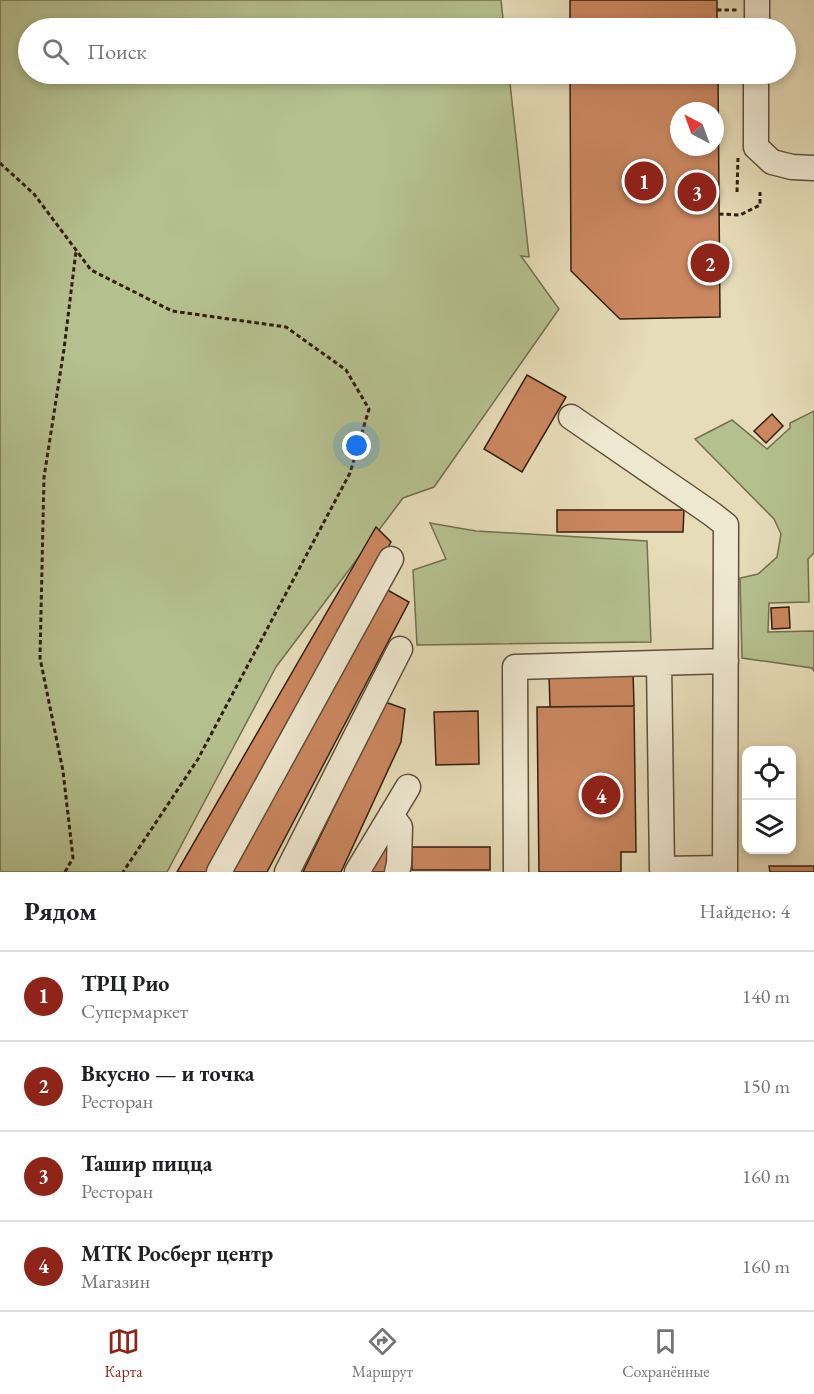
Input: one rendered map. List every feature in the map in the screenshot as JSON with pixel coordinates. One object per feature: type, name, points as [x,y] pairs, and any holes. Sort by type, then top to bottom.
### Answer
[{"type":"lane","points":[[750,18],[757,0]]},
{"type":"lane","points":[[756,84],[756,147],[772,162],[803,167]]},
{"type":"lane","points":[[571,417],[726,525],[725,870],[662,869],[659,663]]},
{"type":"lane","points":[[219,872],[391,559]]},
{"type":"lane","points":[[287,872],[400,650]]},
{"type":"lane","points":[[516,872],[515,667],[726,661]]},
{"type":"lane","points":[[357,872],[408,787]]},
{"type":"lane","points":[[391,815],[400,826],[397,872]]},
{"type":"path","points":[[717,10],[739,10],[744,18]]},
{"type":"path","points":[[0,163],[34,194],[91,270],[172,311],[286,327],[346,370],[369,409],[350,473],[198,759],[123,872]]},
{"type":"path","points":[[719,214],[740,215],[760,206],[760,192]]},
{"type":"path","points":[[65,872],[73,858],[63,771],[40,658],[44,477],[64,349],[76,250]]},
{"type":"green space","points":[[0,0],[501,0],[503,18],[18,18],[18,84],[510,84],[529,257],[521,256],[559,309],[434,487],[403,498],[276,667],[167,872],[0,872]]},
{"type":"green space","points":[[814,411],[814,553],[808,559],[809,602],[769,603],[768,632],[814,631],[814,671],[812,668],[742,658],[740,578],[758,574],[777,557],[781,534],[774,519],[695,439],[732,420],[767,449],[790,428],[790,423]]},
{"type":"green space","points":[[430,523],[476,531],[647,541],[651,642],[417,645],[413,570],[446,559]]},
{"type":"building","points":[[570,0],[717,0],[717,18],[570,18]]},
{"type":"building","points":[[570,84],[718,84],[718,102],[670,102],[670,156],[719,156],[720,317],[620,319],[571,271]]},
{"type":"building","points":[[527,375],[566,397],[522,472],[484,449]]},
{"type":"building","points":[[772,414],[783,426],[766,443],[754,431]]},
{"type":"building","points":[[557,510],[684,510],[683,532],[557,532]]},
{"type":"building","points":[[376,527],[391,542],[207,872],[177,872]]},
{"type":"building","points":[[384,588],[409,602],[267,872],[232,872]]},
{"type":"building","points":[[789,607],[790,628],[772,629],[771,608]]},
{"type":"building","points":[[633,671],[634,706],[550,707],[549,674]]},
{"type":"building","points":[[385,702],[405,709],[401,742],[341,872],[303,872]]},
{"type":"building","points":[[634,706],[636,852],[621,852],[621,872],[539,872],[537,707]]},
{"type":"building","points":[[478,711],[479,764],[436,765],[434,712]]},
{"type":"building","points":[[391,830],[392,859],[385,872],[366,872]]},
{"type":"building","points":[[412,847],[490,847],[490,870],[412,870]]},
{"type":"building","points":[[769,866],[814,866],[814,872],[770,872]]},
{"type":"place","name":"ТРЦ Рио","points":[[644,181]]},
{"type":"place","name":"Ташир пицца","points":[[697,192]]},
{"type":"place","name":"Вкусно — и точка","points":[[710,263]]},
{"type":"place","name":"МТК Росберг центр","points":[[601,795]]}]
